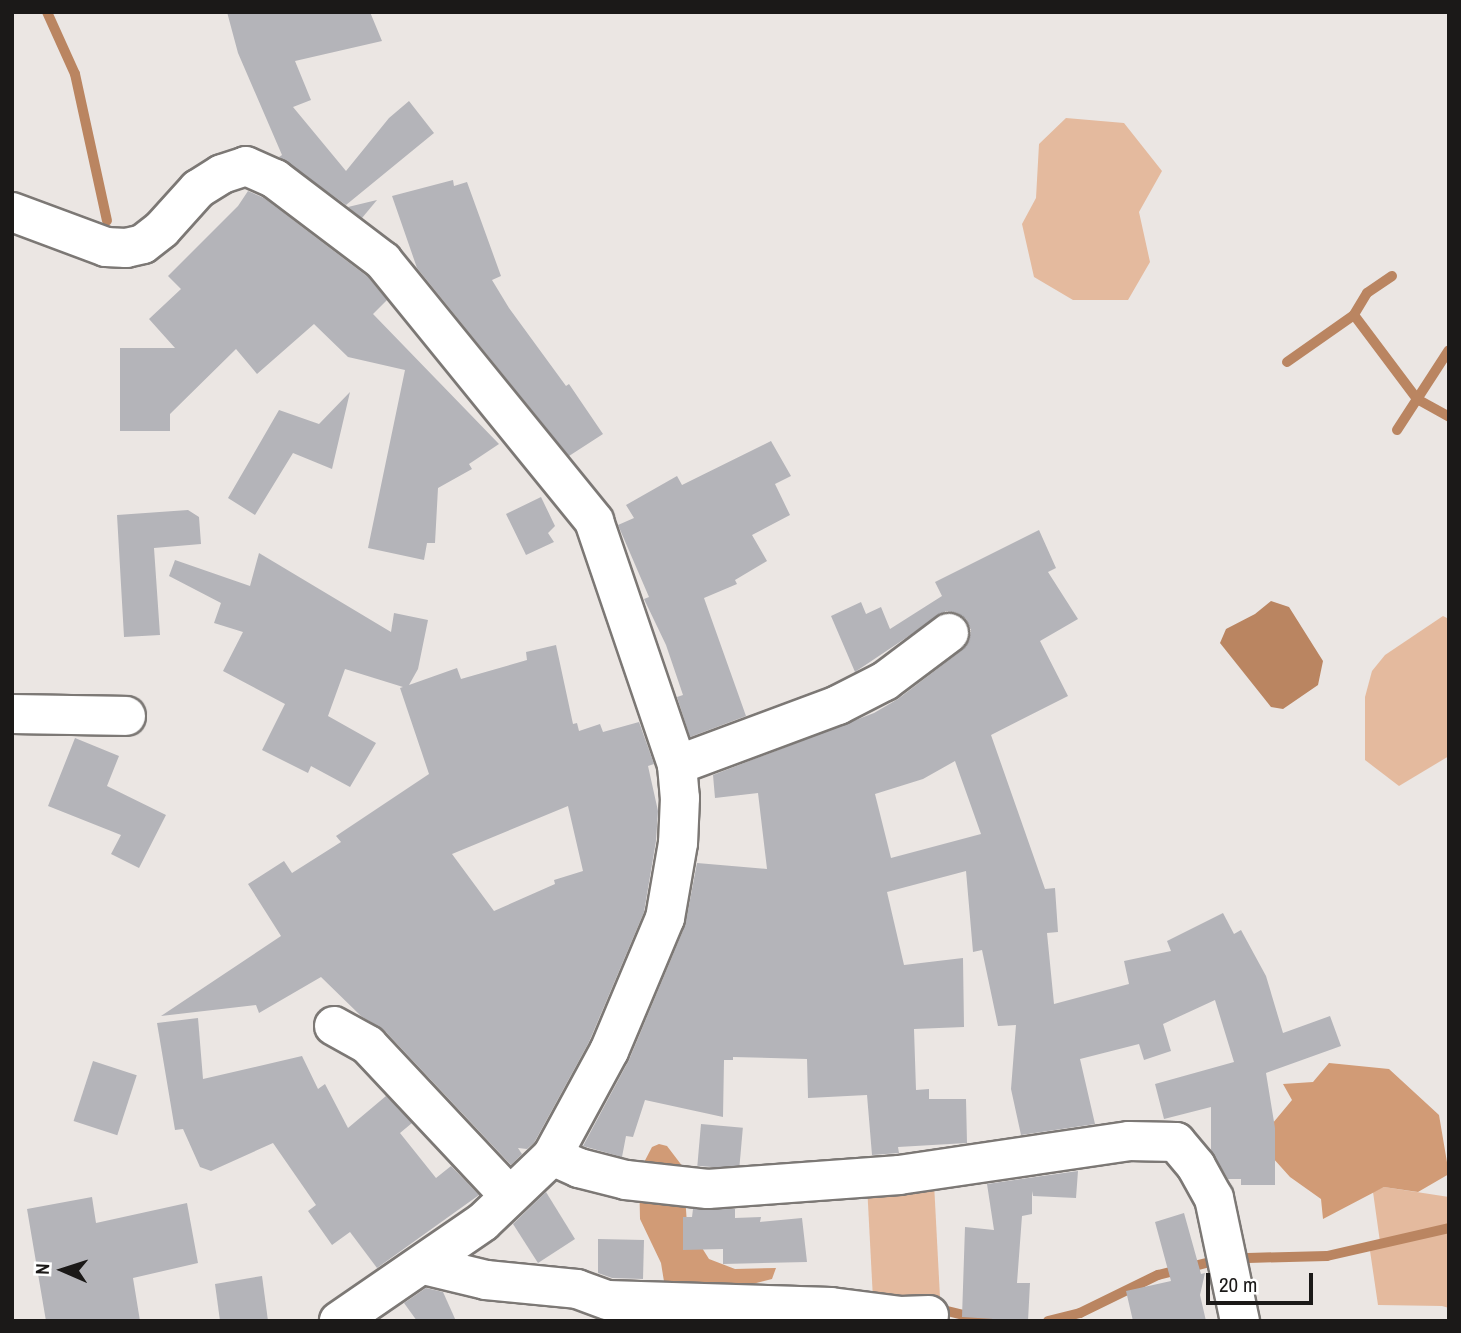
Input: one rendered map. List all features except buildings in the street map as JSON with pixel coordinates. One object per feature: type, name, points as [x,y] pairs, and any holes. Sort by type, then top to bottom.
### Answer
[{"type":"street","points":[[12,212],[106,247],[126,248],[143,244],[162,229],[198,189],[222,174],[246,166],[275,179],[383,261],[594,521],[677,765],[680,798],[678,843],[665,918],[609,1051],[552,1156],[483,1222],[339,1321]]},
{"type":"street","points":[[677,765],[838,705],[885,681],[949,633]]},
{"type":"street","points":[[12,714],[126,716]]},
{"type":"street","points":[[334,1026],[368,1045],[510,1196]]},
{"type":"street","points":[[552,1156],[579,1168],[626,1180],[708,1189],[898,1175],[1129,1141],[1176,1142],[1196,1166],[1214,1198],[1240,1321]]},
{"type":"street","points":[[424,1265],[486,1280],[577,1289],[608,1300],[831,1307],[901,1315],[929,1315]]},
{"type":"shaded area","points":[[1066,118],[1124,123],[1162,171],[1139,212],[1150,262],[1128,300],[1073,300],[1034,277],[1022,224],[1036,198],[1039,144]]},
{"type":"shaded area","points":[[1271,601],[1289,607],[1323,661],[1318,685],[1283,709],[1271,707],[1220,643],[1226,629],[1255,614]]},
{"type":"shaded area","points":[[1443,616],[1449,619],[1449,756],[1399,786],[1365,760],[1365,697],[1372,671],[1385,655]]},
{"type":"shaded area","points":[[1329,1063],[1389,1069],[1439,1115],[1449,1174],[1418,1192],[1384,1187],[1323,1219],[1321,1199],[1290,1177],[1264,1148],[1263,1135],[1292,1100],[1283,1084],[1313,1082]]},
{"type":"shaded area","points":[[659,1144],[667,1146],[683,1167],[687,1224],[709,1259],[735,1269],[776,1268],[772,1279],[668,1306],[661,1263],[640,1219],[639,1172],[652,1147]]},
{"type":"shaded area","points":[[934,1183],[941,1312],[874,1315],[867,1187]]},
{"type":"shaded area","points":[[1384,1187],[1449,1197],[1449,1308],[1378,1305],[1369,1244],[1380,1242],[1373,1192]]},
{"type":"waterway","points":[[47,12],[75,74],[107,221]]},
{"type":"waterway","points":[[1392,276],[1367,293],[1354,315],[1417,399],[1449,417]]},
{"type":"waterway","points":[[1287,362],[1354,315]]},
{"type":"waterway","points":[[1397,430],[1449,350]]},
{"type":"waterway","points":[[1248,1258],[1327,1256],[1449,1228]]},
{"type":"waterway","points":[[1048,1321],[1080,1313],[1158,1275],[1218,1260]]},
{"type":"waterway","points":[[935,1308],[988,1321]]}]
